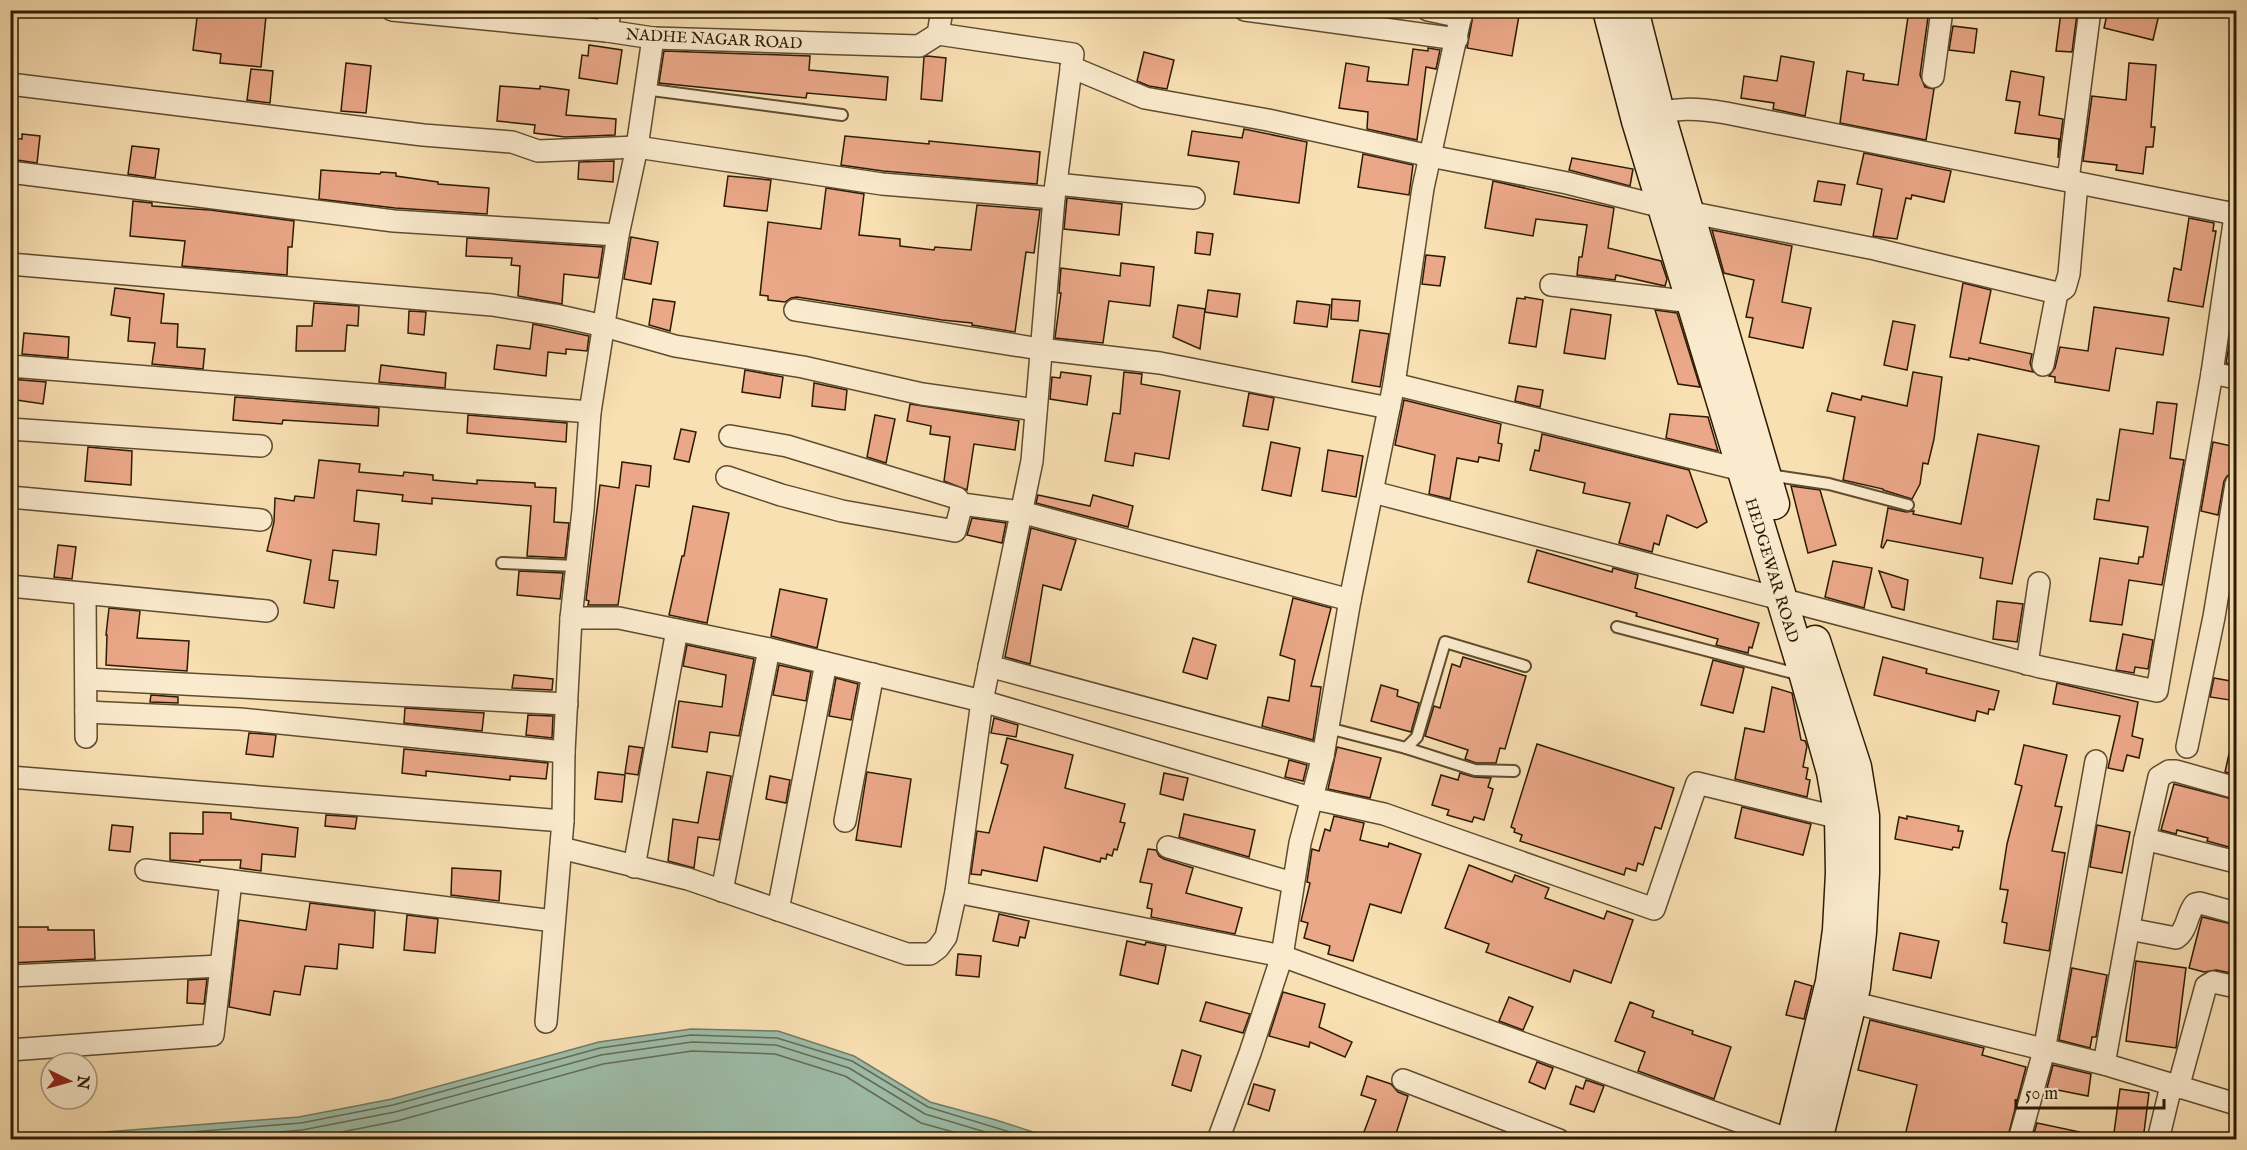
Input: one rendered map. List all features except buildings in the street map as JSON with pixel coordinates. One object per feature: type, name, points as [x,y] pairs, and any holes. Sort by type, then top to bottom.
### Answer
[{"type":"main road","name":"HEDGEWAR ROAD","points":[[1608,10],[1648,116],[1793,603],[1856,767],[1864,816],[1861,932],[1791,1140]]},
{"type":"main road","name":"HEDGEWAR ROAD","points":[[1632,10],[1648,116]]},
{"type":"main road","name":"HEDGEWAR ROAD","points":[[1676,209],[1692,302],[1754,472]]},
{"type":"main road","name":"HEDGEWAR ROAD","points":[[1793,603],[1805,675],[1832,772],[1840,818],[1841,873],[1838,918],[1840,1000],[1817,1140]]},
{"type":"street","name":"NADHE NAGAR ROAD","points":[[392,10],[653,38],[919,45],[938,34]]},
{"type":"street","points":[[607,32],[610,10]]},
{"type":"street","points":[[561,848],[688,879],[907,954],[930,954],[946,937],[956,892],[982,700],[1032,461],[1055,191],[1073,54],[938,34],[942,10]]},
{"type":"street","points":[[1245,10],[1457,39]]},
{"type":"street","points":[[1218,1140],[1282,956],[1300,843],[1323,756],[1350,600],[1394,384],[1423,188],[1461,14],[1428,10]]},
{"type":"street","points":[[1933,77],[1942,10]]},
{"type":"street","points":[[1071,67],[1145,98],[1268,120],[1430,156],[1567,183],[1676,209],[1875,249],[2057,293],[2065,288],[2069,274],[2072,181],[2090,10]]},
{"type":"street","points":[[546,1023],[563,821],[571,618],[590,412],[618,235],[637,147],[653,38]]},
{"type":"street","points":[[10,84],[423,135],[512,142],[538,151],[637,147],[882,184],[1194,198]]},
{"type":"street","points":[[1373,492],[2027,664],[2157,692],[2212,373],[2236,211],[1726,113],[1684,108],[1648,116]]},
{"type":"street","points":[[10,172],[394,221],[618,235]]},
{"type":"street","points":[[10,264],[492,305],[604,326],[675,346],[803,367],[922,394],[1036,410]]},
{"type":"street","points":[[1551,285],[1692,302]]},
{"type":"street","points":[[2043,365],[2057,293]]},
{"type":"street","points":[[795,310],[1040,349],[1160,363],[1389,408]]},
{"type":"street","points":[[10,366],[590,412]]},
{"type":"street","points":[[2212,373],[2236,378]]},
{"type":"street","points":[[1394,384],[1754,472]]},
{"type":"street","points":[[10,429],[261,446]]},
{"type":"street","points":[[730,436],[786,447],[957,498],[962,504],[1021,512],[1350,600]]},
{"type":"street","points":[[727,477],[781,495],[843,511],[955,531],[962,504]]},
{"type":"street","points":[[2187,747],[2214,618],[2236,484]]},
{"type":"street","points":[[10,496],[261,520]]},
{"type":"street","points":[[2027,664],[2039,583]]},
{"type":"street","points":[[10,586],[267,611]]},
{"type":"street","points":[[85,594],[86,737]]},
{"type":"street","points":[[571,618],[620,618],[769,649],[982,700],[1311,798],[1384,814],[1654,909],[1697,783],[1840,818]]},
{"type":"street","points":[[634,867],[677,630]]},
{"type":"street","points":[[722,891],[769,649]]},
{"type":"street","points":[[778,910],[826,663]]},
{"type":"street","points":[[989,666],[1323,756]]},
{"type":"street","points":[[845,821],[873,674]]},
{"type":"street","points":[[86,679],[567,704]]},
{"type":"street","points":[[86,712],[240,719],[564,752]]},
{"type":"street","points":[[2019,1140],[2044,1051],[2096,761]]},
{"type":"street","points":[[2104,1064],[2145,839],[2159,777],[2163,773],[2176,771],[2236,788]]},
{"type":"street","points":[[10,777],[563,821]]},
{"type":"street","points":[[2145,839],[2236,862]]},
{"type":"street","points":[[1168,847],[1293,883]]},
{"type":"street","points":[[146,870],[554,921]]},
{"type":"street","points":[[10,1050],[213,1035],[231,881]]},
{"type":"street","points":[[956,892],[1282,956],[1791,1140]]},
{"type":"street","points":[[2129,929],[2176,938],[2185,929],[2190,909],[2194,904],[2200,903],[2236,913]]},
{"type":"street","points":[[10,976],[221,966]]},
{"type":"street","points":[[2158,1140],[2206,986],[2213,982],[2236,987]]},
{"type":"street","points":[[1840,1000],[2104,1064],[2236,1104]]},
{"type":"street","points":[[1403,1080],[1559,1140]]},
{"type":"lane","points":[[644,89],[842,115]]},
{"type":"lane","points":[[1754,472],[1829,484],[1908,505]]},
{"type":"lane","points":[[502,562],[577,566]]},
{"type":"lane","points":[[1617,627],[1805,675]]},
{"type":"lane","points":[[1406,748],[1416,737],[1445,642],[1525,666]]},
{"type":"lane","points":[[1328,728],[1406,748],[1475,770],[1514,771]]},
{"type":"water","points":[[691,1029],[778,1031],[854,1056],[930,1102],[1055,1139],[60,1139],[92,1133],[299,1117],[392,1099],[599,1042]]}]
